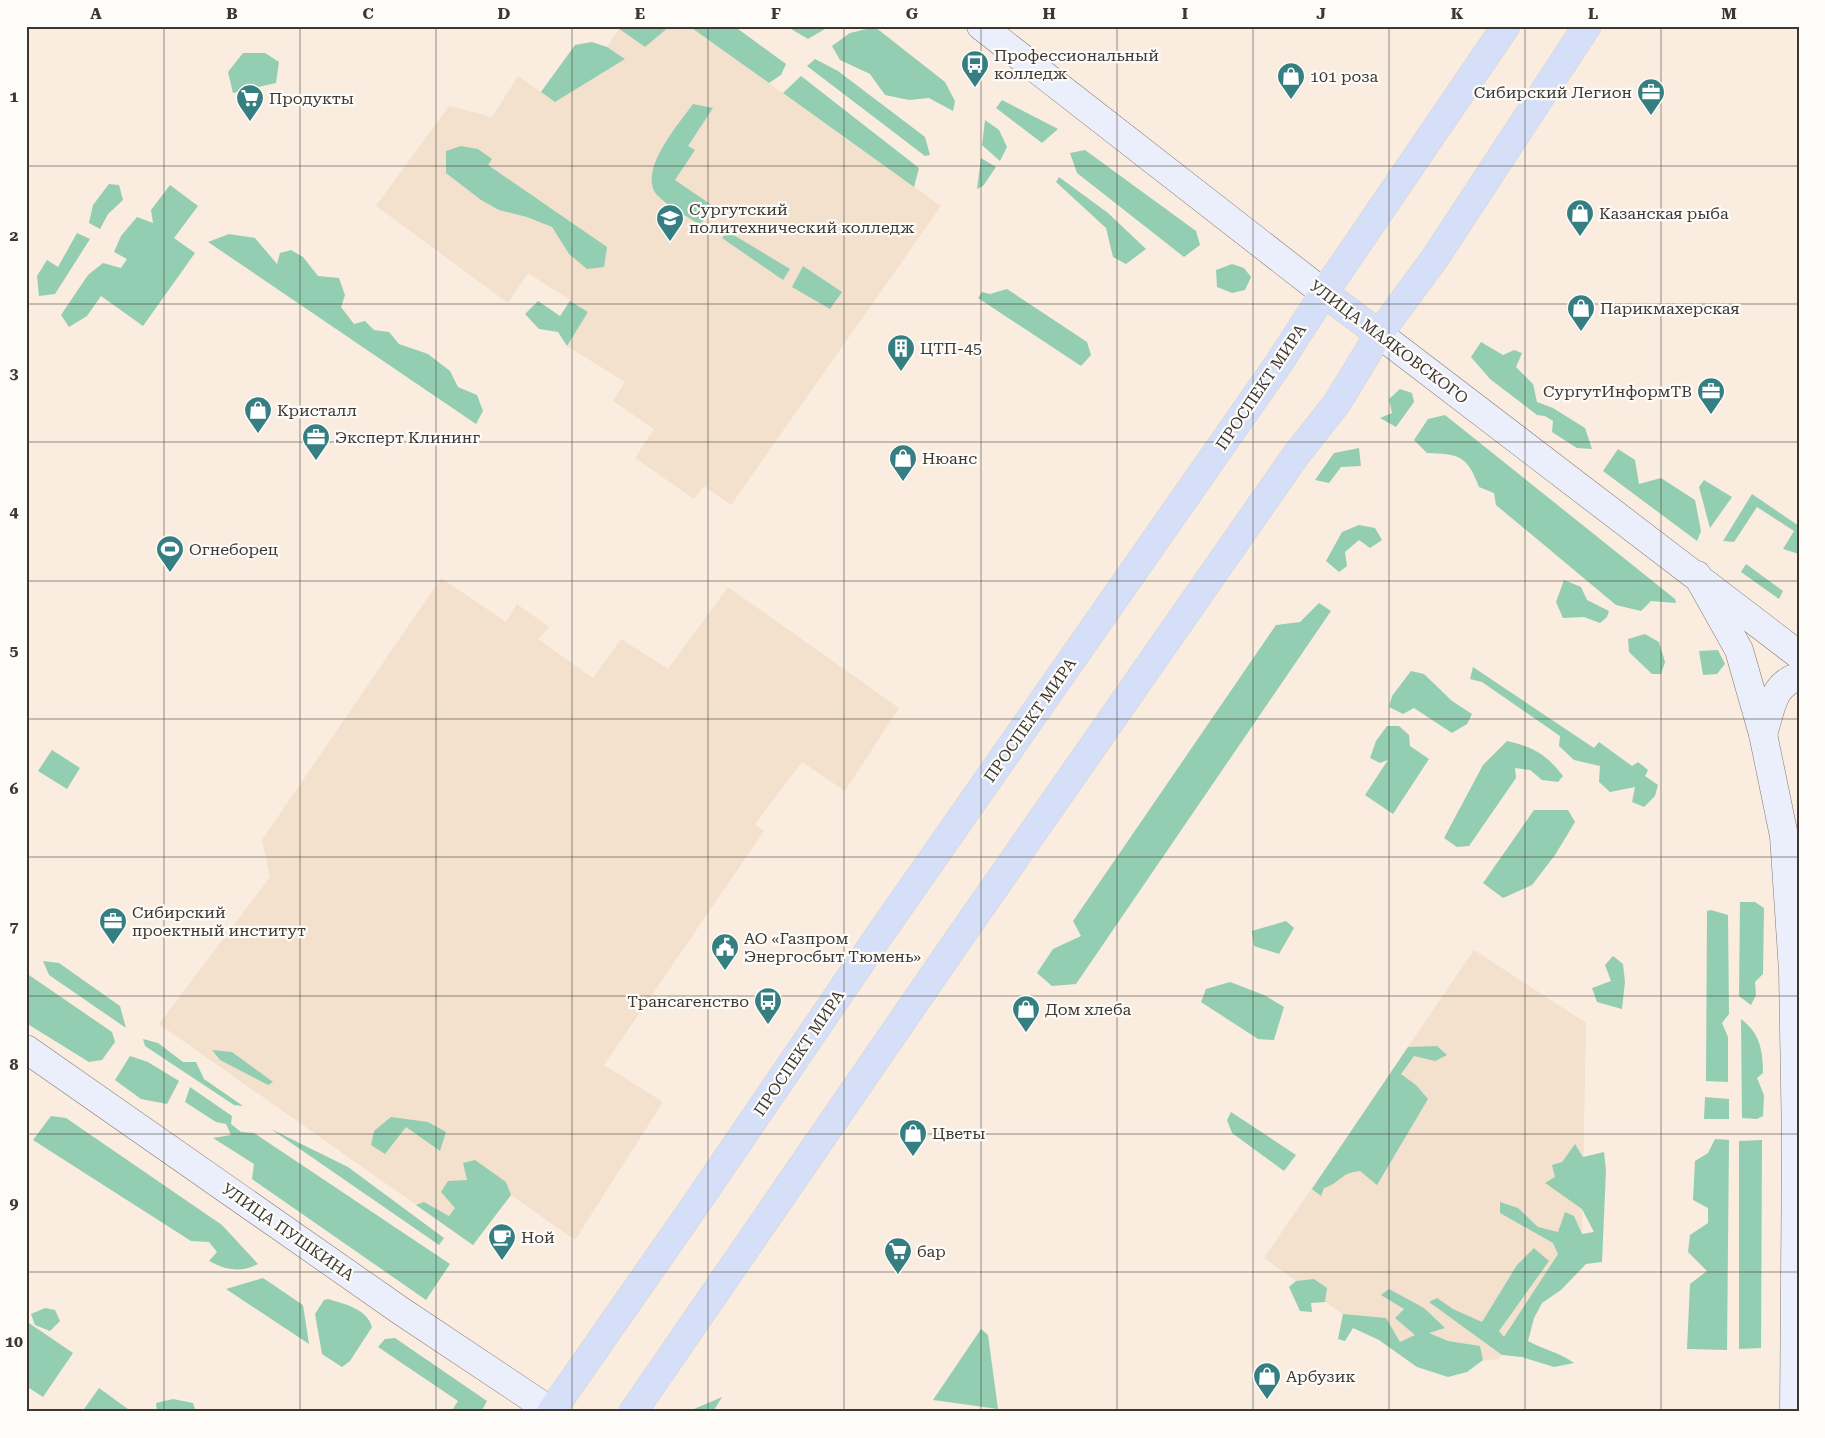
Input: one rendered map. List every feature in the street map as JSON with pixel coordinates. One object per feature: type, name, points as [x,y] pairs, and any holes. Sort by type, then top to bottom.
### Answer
[{"type":"main road","name":"УЛИЦА МАЯКОВСКОГО","points":[[981,26],[1324,293],[1697,575],[1799,655]]},
{"type":"main road","name":"ПРОСПЕКТ МИРА","points":[[551,1412],[884,929],[1274,371],[1324,293],[1506,26]]},
{"type":"main road","points":[[633,1412],[960,937],[1296,456],[1337,403],[1380,334],[1435,258],[1587,26]]},
{"type":"main road","points":[[1697,575],[1739,650],[1763,734],[1784,836],[1793,971],[1796,1237],[1794,1412]]},
{"type":"main road","points":[[1763,734],[1776,693],[1787,680],[1799,677]]},
{"type":"main road","points":[[1793,971],[1799,935]]},
{"type":"main road","name":"УЛИЦА ПУШКИНА","points":[[26,1050],[401,1311],[551,1412]]},
{"type":"shaded area","name":"Сургутский политехнический колледж","points":[[670,26],[689,26],[941,206],[731,505],[704,486],[694,499],[635,458],[654,429],[613,401],[625,382],[567,346],[588,312],[528,273],[508,303],[376,206],[449,106],[492,117],[518,76],[555,102],[624,59],[607,47],[619,29],[645,47]]},
{"type":"shaded area","points":[[441,578],[506,622],[517,604],[549,627],[538,639],[593,678],[621,639],[668,669],[728,587],[899,708],[845,791],[802,762],[755,824],[764,831],[604,1065],[663,1102],[575,1240],[511,1195],[473,1245],[159,1024],[270,877],[262,840]]},
{"type":"shaded area","points":[[1474,950],[1586,1023],[1582,1234],[1499,1359],[1417,1367],[1264,1258]]},
{"type":"green space","points":[[615,26],[670,26],[645,47]]},
{"type":"green space","points":[[689,26],[734,26],[786,64],[781,75],[769,83]]},
{"type":"green space","points":[[786,26],[830,26],[808,39]]},
{"type":"green space","points":[[875,27],[945,82],[955,101],[953,111],[929,98],[909,100],[885,95],[870,74],[840,60],[832,46],[850,33]]},
{"type":"green space","points":[[592,42],[607,47],[625,59],[555,102],[541,92],[575,45]]},
{"type":"green space","points":[[243,53],[265,53],[279,62],[276,83],[233,93],[228,72]]},
{"type":"green space","points":[[815,59],[838,71],[925,137],[930,155],[925,156],[807,66]]},
{"type":"green space","points":[[801,76],[919,168],[914,187],[783,93]]},
{"type":"green space","points":[[1002,100],[1058,129],[1042,143],[996,108]]},
{"type":"green space","points":[[693,104],[713,108],[688,146],[695,150],[675,180],[713,206],[700,225],[658,196],[653,186],[652,174],[662,148]]},
{"type":"green space","points":[[985,120],[999,130],[1007,147],[1000,161],[982,145]]},
{"type":"green space","points":[[461,146],[478,149],[492,159],[488,165],[607,247],[604,267],[587,269],[569,254],[552,227],[527,217],[499,210],[481,200],[446,173],[446,151]]},
{"type":"green space","points":[[1085,150],[1196,231],[1200,245],[1184,257],[1077,173],[1070,153]]},
{"type":"green space","points":[[981,158],[996,167],[983,186],[977,189]]},
{"type":"green space","points":[[1059,177],[1108,213],[1146,249],[1126,264],[1113,257],[1106,228],[1056,182]]},
{"type":"green space","points":[[109,184],[119,185],[123,200],[108,214],[100,229],[89,223],[93,205]]},
{"type":"green space","points":[[170,185],[198,206],[174,238],[195,253],[143,326],[101,296],[87,316],[69,327],[61,315],[88,275],[103,263],[121,268],[127,259],[114,252],[121,236],[137,217],[153,223],[151,210]]},
{"type":"green space","points":[[727,231],[790,269],[783,280],[722,238]]},
{"type":"green space","points":[[77,233],[90,239],[55,294],[39,296],[37,276],[47,260],[58,267]]},
{"type":"green space","points":[[229,234],[255,238],[277,264],[280,253],[291,250],[303,257],[318,276],[339,278],[345,295],[341,307],[354,324],[365,321],[374,330],[389,332],[399,344],[428,354],[450,371],[458,387],[477,395],[483,411],[476,424],[208,242]]},
{"type":"green space","points":[[1232,264],[1244,268],[1251,277],[1245,290],[1232,293],[1217,287],[1216,270]]},
{"type":"green space","points":[[803,266],[842,292],[830,309],[792,287]]},
{"type":"green space","points":[[1007,289],[1087,342],[1091,355],[1081,366],[978,298],[982,292],[990,294]]},
{"type":"green space","points":[[538,301],[560,316],[570,301],[588,312],[567,346],[558,332],[539,329],[525,314]]},
{"type":"green space","points":[[1481,342],[1503,355],[1514,350],[1522,353],[1516,367],[1533,384],[1537,402],[1553,408],[1585,428],[1592,449],[1577,448],[1552,432],[1553,421],[1545,416],[1537,415],[1490,379],[1471,357]]},
{"type":"green space","points":[[1400,389],[1412,393],[1414,402],[1396,427],[1380,418],[1392,413],[1389,399]]},
{"type":"green space","points":[[1445,415],[1675,599],[1676,603],[1651,601],[1641,611],[1616,605],[1496,505],[1494,493],[1479,487],[1475,476],[1466,462],[1447,454],[1427,453],[1414,440],[1428,419]]},
{"type":"green space","points":[[1359,448],[1361,466],[1341,467],[1329,483],[1315,480],[1334,453]]},
{"type":"green space","points":[[1618,449],[1635,460],[1639,484],[1661,478],[1695,500],[1701,531],[1697,541],[1603,471]]},
{"type":"green space","points":[[1704,480],[1732,497],[1710,528],[1699,487]]},
{"type":"green space","points":[[1752,494],[1799,526],[1799,554],[1783,549],[1794,531],[1757,507],[1734,542],[1723,541]]},
{"type":"green space","points":[[1359,525],[1375,528],[1382,540],[1370,548],[1359,540],[1345,552],[1347,566],[1339,572],[1326,561],[1342,532]]},
{"type":"green space","points":[[1746,564],[1783,591],[1779,599],[1741,572]]},
{"type":"green space","points":[[1564,580],[1581,587],[1587,600],[1609,611],[1607,617],[1600,623],[1584,617],[1563,618],[1556,602]]},
{"type":"green space","points":[[1319,603],[1331,611],[1076,984],[1052,986],[1037,973],[1053,949],[1081,936],[1073,921],[1276,625],[1300,622]]},
{"type":"green space","points":[[1645,634],[1659,642],[1665,662],[1661,674],[1652,674],[1629,652],[1628,639]]},
{"type":"green space","points":[[1718,650],[1725,664],[1717,674],[1703,675],[1699,651]]},
{"type":"green space","points":[[1473,667],[1594,748],[1599,742],[1632,766],[1638,762],[1648,770],[1645,776],[1658,785],[1655,796],[1644,807],[1632,802],[1635,787],[1610,792],[1599,782],[1600,766],[1574,760],[1559,746],[1560,736],[1482,682],[1470,679]]},
{"type":"green space","points":[[1411,671],[1424,674],[1452,701],[1472,714],[1467,724],[1452,733],[1414,708],[1403,714],[1389,707],[1392,696]]},
{"type":"green space","points":[[1387,726],[1399,726],[1409,735],[1410,746],[1429,759],[1393,814],[1365,795],[1388,760],[1380,763],[1370,758],[1376,741]]},
{"type":"green space","points":[[1507,741],[1532,749],[1545,757],[1563,776],[1558,782],[1542,780],[1530,770],[1515,768],[1516,778],[1469,846],[1457,847],[1444,838],[1483,765]]},
{"type":"green space","points":[[52,750],[80,768],[67,789],[38,771]]},
{"type":"green space","points":[[1534,810],[1568,810],[1575,822],[1555,855],[1532,885],[1503,898],[1483,883]]},
{"type":"green space","points":[[1740,902],[1755,902],[1764,908],[1763,974],[1755,982],[1756,995],[1751,1005],[1739,996]]},
{"type":"green space","points":[[1711,910],[1728,915],[1729,1014],[1722,1023],[1728,1037],[1728,1082],[1706,1081],[1707,911]]},
{"type":"green space","points":[[1286,921],[1294,928],[1279,954],[1254,946],[1252,931]]},
{"type":"green space","points":[[1613,956],[1623,964],[1625,982],[1622,1009],[1597,1002],[1592,988],[1611,981],[1605,965]]},
{"type":"green space","points":[[43,961],[59,963],[120,1006],[126,1028],[49,975]]},
{"type":"green space","points":[[26,973],[112,1032],[115,1042],[102,1060],[89,1062],[26,1023]]},
{"type":"green space","points":[[1230,982],[1264,995],[1284,1007],[1274,1040],[1258,1039],[1201,1002],[1206,989]]},
{"type":"green space","points":[[1741,1019],[1756,1036],[1761,1050],[1763,1073],[1757,1078],[1764,1095],[1763,1116],[1757,1119],[1742,1118]]},
{"type":"green space","points":[[143,1039],[158,1043],[183,1062],[196,1062],[204,1079],[243,1106],[234,1105],[145,1046]]},
{"type":"green space","points":[[1437,1046],[1447,1055],[1435,1061],[1414,1056],[1401,1074],[1416,1085],[1428,1099],[1377,1185],[1360,1171],[1348,1174],[1334,1184],[1324,1188],[1321,1196],[1312,1189],[1408,1047]]},
{"type":"green space","points":[[212,1050],[232,1052],[273,1082],[268,1085],[220,1060]]},
{"type":"green space","points":[[130,1056],[148,1062],[179,1081],[167,1104],[141,1099],[115,1080]]},
{"type":"green space","points":[[190,1087],[232,1116],[231,1124],[241,1132],[254,1133],[450,1264],[426,1300],[252,1179],[254,1164],[213,1138],[231,1135],[226,1124],[216,1122],[185,1102]]},
{"type":"green space","points":[[1705,1097],[1729,1099],[1729,1119],[1704,1119]]},
{"type":"green space","points":[[1231,1112],[1296,1155],[1284,1171],[1232,1133],[1227,1120]]},
{"type":"green space","points":[[51,1116],[66,1118],[222,1225],[258,1264],[245,1269],[233,1269],[221,1267],[209,1261],[217,1252],[209,1242],[191,1241],[33,1140]]},
{"type":"green space","points":[[391,1117],[428,1122],[446,1132],[440,1151],[406,1127],[385,1154],[371,1145],[374,1131]]},
{"type":"green space","points":[[271,1129],[348,1167],[444,1238],[439,1245]]},
{"type":"green space","points":[[1715,1139],[1729,1140],[1727,1350],[1687,1349],[1690,1284],[1707,1271],[1688,1252],[1690,1235],[1708,1223],[1708,1208],[1693,1200],[1695,1161],[1708,1153]]},
{"type":"green space","points":[[1762,1140],[1761,1348],[1739,1349],[1739,1141]]},
{"type":"green space","points":[[1575,1144],[1583,1157],[1604,1152],[1606,1170],[1602,1262],[1586,1264],[1561,1290],[1542,1303],[1534,1318],[1528,1341],[1563,1356],[1574,1363],[1554,1367],[1522,1357],[1502,1355],[1429,1302],[1437,1298],[1453,1309],[1482,1322],[1517,1265],[1534,1248],[1549,1261],[1499,1331],[1504,1337],[1558,1254],[1553,1243],[1500,1213],[1500,1202],[1518,1208],[1538,1227],[1558,1232],[1565,1212],[1574,1216],[1582,1234],[1594,1232],[1582,1209],[1545,1183],[1555,1177],[1552,1165],[1562,1162]]},
{"type":"green space","points":[[475,1160],[506,1182],[511,1195],[473,1245],[416,1205],[424,1202],[449,1216],[455,1208],[441,1192],[448,1181],[467,1180],[463,1163]]},
{"type":"green space","points":[[263,1278],[303,1305],[309,1344],[226,1289]]},
{"type":"green space","points":[[1314,1279],[1327,1288],[1325,1302],[1311,1303],[1312,1312],[1300,1311],[1289,1287],[1296,1281]]},
{"type":"green space","points":[[1389,1289],[1424,1308],[1445,1328],[1429,1333],[1448,1341],[1480,1346],[1483,1360],[1467,1372],[1448,1377],[1417,1367],[1379,1340],[1353,1328],[1345,1341],[1338,1339],[1343,1314],[1386,1318],[1400,1342],[1415,1335],[1395,1318],[1404,1309],[1381,1295]]},
{"type":"green space","points":[[328,1299],[354,1308],[365,1316],[372,1327],[350,1361],[342,1367],[322,1354],[315,1314],[324,1300]]},
{"type":"green space","points":[[45,1308],[55,1310],[60,1321],[50,1331],[35,1325],[31,1314]]},
{"type":"green space","points":[[26,1321],[73,1353],[43,1397],[26,1386]]},
{"type":"green space","points":[[981,1329],[988,1335],[998,1409],[933,1400]]},
{"type":"green space","points":[[395,1338],[487,1401],[481,1412],[451,1412],[458,1401],[378,1347],[385,1339]]},
{"type":"green space","points":[[99,1388],[132,1412],[82,1412]]},
{"type":"green space","points":[[722,1397],[713,1412],[687,1412]]},
{"type":"green space","points":[[173,1399],[193,1403],[196,1412],[157,1412],[156,1403]]},
{"type":"place","name":"Профессиональный колледж","points":[[975,88]]},
{"type":"place","name":"101 роза","points":[[1291,100]]},
{"type":"place","name":"Сибирский Легион","points":[[1651,116]]},
{"type":"place","name":"Продукты","points":[[250,122]]},
{"type":"place","name":"Казанская рыба","points":[[1580,237]]},
{"type":"place","name":"Сургутский политехнический колледж","points":[[670,242]]},
{"type":"place","name":"Парикмахерская","points":[[1581,332]]},
{"type":"place","name":"ЦТП-45","points":[[901,372]]},
{"type":"place","name":"СургутИнформТВ","points":[[1711,415]]},
{"type":"place","name":"Кристалл","points":[[258,434]]},
{"type":"place","name":"Эксперт Клининг","points":[[316,461]]},
{"type":"place","name":"Нюанс","points":[[903,482]]},
{"type":"place","name":"Огнеборец","points":[[170,573]]},
{"type":"place","name":"Сибирский проектный институт","points":[[113,945]]},
{"type":"place","name":"АО «Газпром Энергосбыт Тюмень»","points":[[725,971]]},
{"type":"place","name":"Трансагенство","points":[[768,1025]]},
{"type":"place","name":"Дом хлеба","points":[[1026,1033]]},
{"type":"place","name":"Цветы","points":[[913,1157]]},
{"type":"place","name":"Ной","points":[[502,1261]]},
{"type":"place","name":"бар","points":[[898,1275]]},
{"type":"place","name":"Арбузик","points":[[1267,1400]]}]
